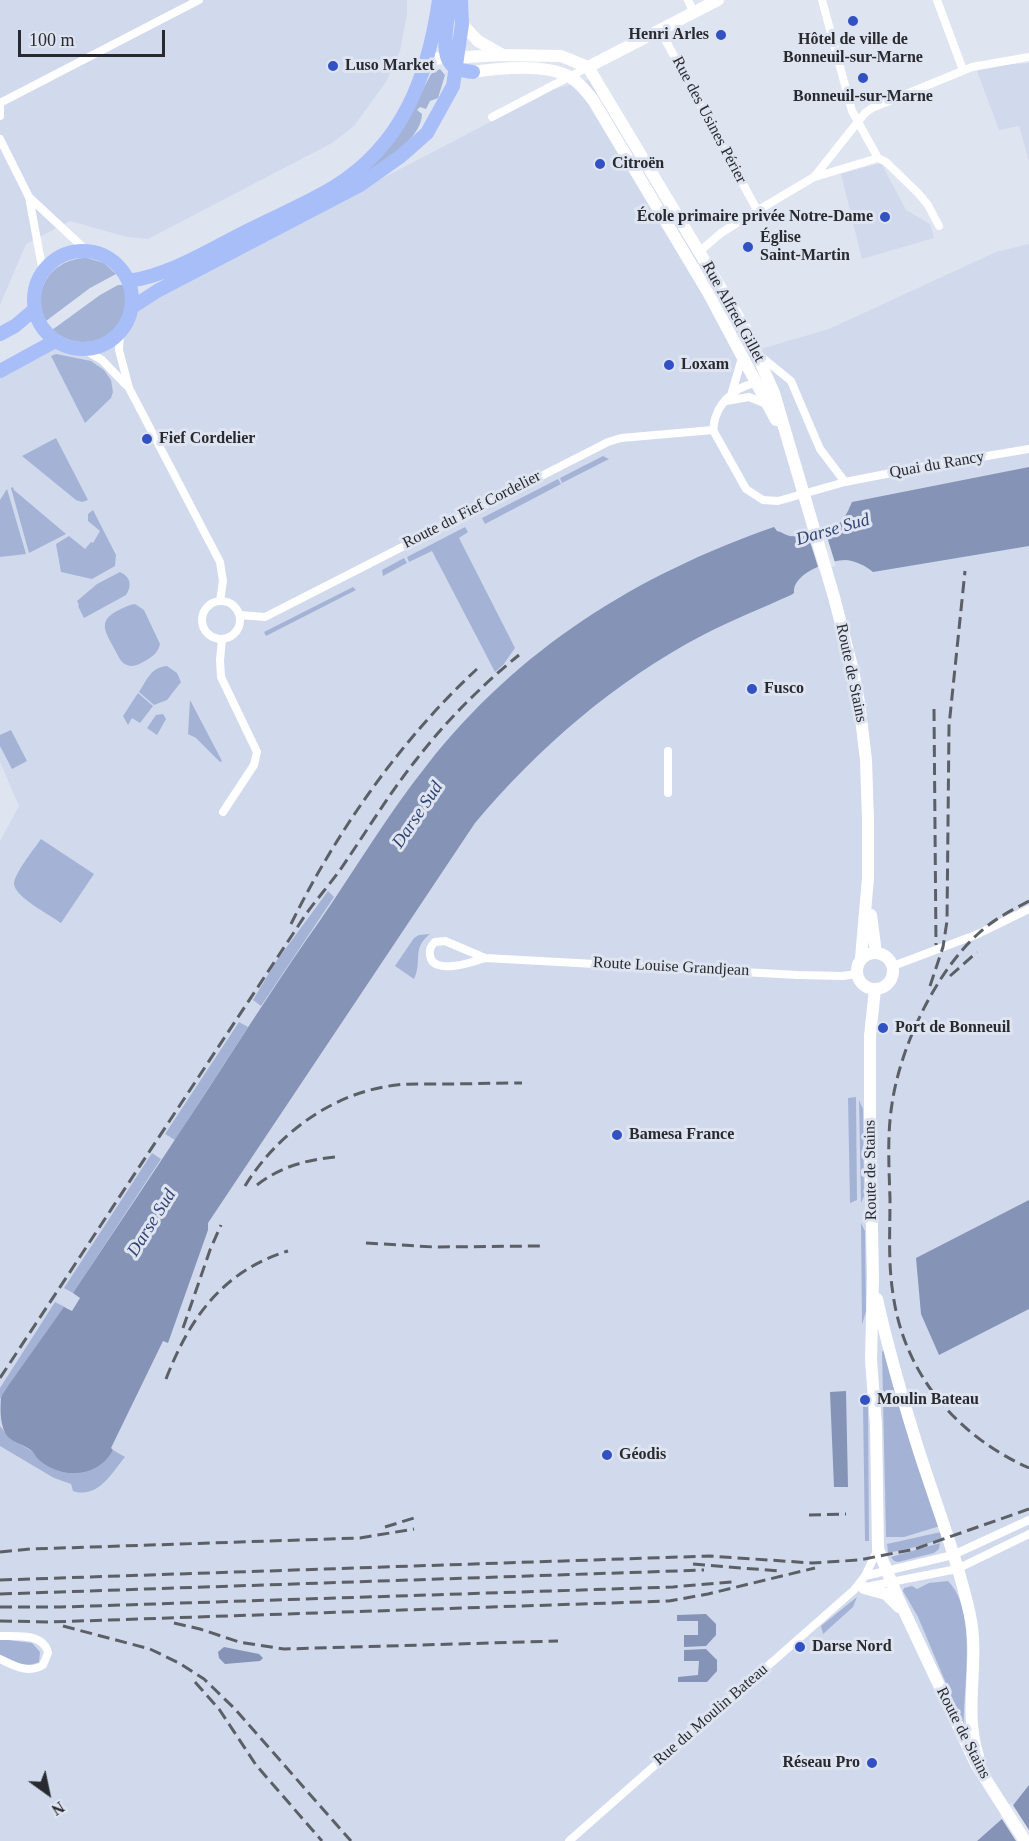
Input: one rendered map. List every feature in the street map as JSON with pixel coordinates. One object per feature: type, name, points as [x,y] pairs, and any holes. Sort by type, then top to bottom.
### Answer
[{"type":"main road","points":[[128,281],[151,277],[225,242],[334,187],[362,167],[387,141],[416,93],[428,59],[439,0]]},
{"type":"main road","points":[[450,0],[445,48],[453,61],[472,72]]},
{"type":"main road","points":[[453,86],[453,61],[462,24],[461,0]]},
{"type":"main road","points":[[428,59],[453,61],[502,55],[561,56],[588,67],[718,0]]},
{"type":"main road","points":[[462,24],[478,41],[502,55]]},
{"type":"main road","name":"Rue Alfred Gillet","points":[[588,67],[758,354],[771,399],[798,473]]},
{"type":"main road","points":[[131,308],[158,291],[368,179],[427,134],[453,86],[472,72],[534,68],[570,77]]},
{"type":"main road","name":"Rue Alfred Gillet","points":[[570,77],[584,88],[593,100],[709,294],[756,383],[771,399]]},
{"type":"main road","points":[[88,252],[107,257],[117,265],[128,281],[132,295],[127,322],[110,342],[85,350],[67,347],[55,341],[43,329],[35,309],[34,295],[43,272],[55,260],[69,254],[88,252]]},
{"type":"main road","points":[[0,334],[15,326],[35,309]]},
{"type":"main road","points":[[0,371],[55,341]]},
{"type":"main road","name":"Route de Stains","points":[[798,473],[853,670],[862,722],[867,785],[868,878],[876,952]]},
{"type":"main road","name":"Route de Stains","points":[[861,958],[868,878]]},
{"type":"main road","points":[[876,952],[887,957],[893,966],[890,982],[886,986],[875,989],[865,987],[857,974],[857,968],[861,958],[876,952]]},
{"type":"main road","name":"Route de Stains","points":[[875,989],[870,1059],[873,1278],[871,1360],[876,1425],[878,1549],[976,1764],[999,1800]]},
{"type":"main road","name":"Route de Stains","points":[[873,1278],[890,1353],[916,1444],[954,1555],[973,1638],[972,1732],[978,1757],[999,1800]]},
{"type":"main road","points":[[861,1585],[886,1594],[905,1612]]},
{"type":"main road","points":[[999,1800],[1025,1841]]},
{"type":"street","points":[[0,116],[0,103],[199,0]]},
{"type":"street","points":[[688,0],[694,13]]},
{"type":"street","points":[[822,0],[852,111],[878,158],[886,162],[918,193],[928,205],[939,226]]},
{"type":"street","points":[[937,0],[963,70]]},
{"type":"street","name":"Rue des Usines Périer","points":[[660,30],[757,210]]},
{"type":"street","points":[[813,177],[865,113],[878,105],[972,67],[1029,57]]},
{"type":"street","points":[[492,117],[588,67]]},
{"type":"street","points":[[0,139],[29,197],[43,272]]},
{"type":"street","points":[[699,252],[721,233],[813,177],[878,158]]},
{"type":"street","points":[[29,197],[88,252]]},
{"type":"street","points":[[120,333],[118,350],[129,388],[220,562],[223,581],[220,601]]},
{"type":"street","points":[[85,350],[102,360],[129,388]]},
{"type":"street","points":[[758,354],[791,381],[820,449],[845,482]]},
{"type":"street","points":[[713,430],[716,416],[732,392],[742,358]]},
{"type":"street","points":[[732,392],[756,383]]},
{"type":"street","points":[[726,401],[749,397],[771,399]]},
{"type":"street","name":"Quai du Rancy","points":[[713,430],[746,489],[763,500],[778,501],[845,482],[1029,449]]},
{"type":"street","name":"Route du Fief Cordelier","points":[[240,615],[265,617],[608,441],[713,430]]},
{"type":"street","points":[[214,602],[232,604],[240,615],[238,628],[234,634],[222,639],[210,636],[202,627],[201,621],[205,609],[214,602]]},
{"type":"street","points":[[222,639],[221,677],[257,752],[254,765],[223,812]]},
{"type":"street","points":[[668,751],[668,793]]},
{"type":"street","points":[[893,966],[978,934],[1029,909]]},
{"type":"street","name":"Route Louise Grandjean","points":[[485,958],[467,964],[438,965],[430,957],[430,948],[435,942],[445,941],[485,958],[807,975],[857,974]]},
{"type":"street","points":[[861,1585],[954,1555],[1029,1520]]},
{"type":"street","points":[[889,1577],[957,1569],[1029,1534]]},
{"type":"street","points":[[861,1585],[878,1549]]},
{"type":"street","name":"Rue du Moulin Bateau","points":[[569,1841],[861,1585]]},
{"type":"street","points":[[0,1636],[28,1637],[38,1640],[45,1646],[48,1653],[43,1665],[32,1670],[0,1659]]},
{"type":"shaded area","points":[[0,0],[407,0],[407,14],[400,51],[386,82],[354,126],[332,143],[148,239],[127,237],[70,221],[26,244],[0,305]]},
{"type":"shaded area","points":[[1029,63],[1029,161],[1019,126],[999,130],[977,71],[990,66]]},
{"type":"shaded area","points":[[440,69],[445,75],[438,98],[430,101],[426,109],[420,107],[417,110],[422,114],[420,124],[414,134],[395,154],[353,184],[414,107],[431,74]]},
{"type":"shaded area","name":"Port de Bonneuil","points":[[589,80],[761,349],[829,329],[996,252],[1029,244],[1029,1785],[1003,1818],[977,1841],[0,1841],[0,841],[19,806],[0,762],[0,377],[554,89]]},
{"type":"shaded area","name":"École primaire privée Notre-Dame","points":[[881,163],[906,210],[930,224],[934,238],[862,259],[841,174]]},
{"type":"shaded area","points":[[87,258],[104,263],[116,274],[90,288],[46,321],[41,298],[48,278],[64,263]]},
{"type":"shaded area","points":[[118,285],[123,285],[126,301],[124,315],[117,327],[107,336],[95,341],[81,342],[66,339],[52,330],[100,295]]},
{"type":"shaded area","points":[[56,354],[91,361],[104,370],[111,380],[113,392],[111,398],[85,423],[51,356]]},
{"type":"shaded area","points":[[56,438],[88,500],[82,502],[76,500],[22,456]]},
{"type":"shaded area","points":[[603,456],[609,459],[562,483],[560,478]]},
{"type":"shaded area","points":[[558,479],[561,484],[485,524],[482,518]]},
{"type":"shaded area","points":[[13,487],[66,534],[29,553],[11,488]]},
{"type":"shaded area","points":[[7,489],[26,554],[0,557],[0,500]]},
{"type":"shaded area","points":[[93,510],[116,555],[115,566],[92,579],[61,572],[56,544],[69,536],[85,549],[91,542],[93,543],[100,531],[88,521],[88,514]]},
{"type":"shaded area","points":[[465,527],[468,532],[459,538],[515,648],[495,672],[432,551],[409,562],[407,557]]},
{"type":"shaded area","points":[[404,558],[407,563],[383,576],[382,570]]},
{"type":"shaded area","points":[[120,572],[129,582],[126,595],[84,618],[77,601],[97,584]]},
{"type":"shaded area","points":[[353,587],[356,590],[266,636],[264,632]]},
{"type":"shaded area","points":[[135,604],[144,610],[160,644],[153,656],[132,666],[120,659],[107,634],[105,624],[107,619],[117,611]]},
{"type":"shaded area","points":[[167,666],[177,673],[181,682],[167,700],[154,705],[139,692],[153,672]]},
{"type":"shaded area","points":[[138,693],[153,706],[140,723],[132,718],[128,725],[123,716]]},
{"type":"shaded area","points":[[190,700],[222,761],[220,762],[196,738],[188,734]]},
{"type":"shaded area","points":[[163,714],[166,719],[157,735],[147,728],[156,715]]},
{"type":"shaded area","points":[[11,730],[27,761],[12,769],[0,746],[0,735]]},
{"type":"shaded area","points":[[41,839],[94,874],[61,923],[26,900],[14,884],[21,868]]},
{"type":"shaded area","points":[[328,891],[334,897],[261,1006],[253,1000],[275,963]]},
{"type":"shaded area","points":[[430,934],[424,939],[419,950],[414,979],[395,966],[414,938]]},
{"type":"shaded area","points":[[239,1022],[248,1027],[175,1140],[165,1134]]},
{"type":"shaded area","points":[[856,1097],[857,1200],[850,1203],[848,1098]]},
{"type":"shaded area","points":[[859,1100],[863,1109],[864,1196],[861,1203]]},
{"type":"shaded area","points":[[152,1153],[161,1159],[73,1293],[64,1288]]},
{"type":"shaded area","points":[[861,1223],[865,1231],[866,1311],[862,1325]]},
{"type":"shaded area","points":[[55,1302],[65,1307],[0,1399],[0,1388]]},
{"type":"shaded area","points":[[884,1350],[940,1526],[904,1537],[886,1537],[882,1352]]},
{"type":"shaded area","points":[[863,1406],[868,1406],[869,1541],[865,1541]]},
{"type":"shaded area","points":[[0,1426],[9,1437],[33,1452],[108,1457],[113,1450],[125,1457],[97,1488],[82,1493],[73,1491],[71,1484],[54,1478],[0,1446]]},
{"type":"shaded area","points":[[941,1532],[943,1538],[888,1553],[887,1544]]},
{"type":"shaded area","points":[[940,1543],[939,1549],[934,1553],[898,1562],[891,1557]]},
{"type":"shaded area","points":[[948,1581],[957,1594],[966,1630],[964,1726],[918,1617],[903,1591],[904,1588],[912,1586],[917,1589],[929,1583]]},
{"type":"shaded area","points":[[857,1597],[853,1607],[823,1634],[821,1626]]},
{"type":"shaded area","points":[[0,1639],[32,1643],[40,1652],[39,1662],[29,1665],[0,1656]]},
{"type":"water","name":"Darse Sud","points":[[1029,467],[1029,546],[873,572],[861,564],[846,560],[822,565],[799,579],[791,595],[703,635],[639,673],[580,718],[525,768],[475,823],[208,1223],[208,1230],[168,1343],[163,1341],[111,1448],[113,1450],[98,1466],[89,1471],[68,1473],[47,1466],[29,1449],[8,1437],[2,1424],[1,1408],[2,1396],[8,1386],[64,1307],[72,1311],[80,1298],[73,1293],[372,841],[427,765],[462,723],[500,686],[540,651],[583,620],[674,568],[723,546],[774,527],[777,531],[790,536],[816,533],[831,529],[840,523],[852,502]]},
{"type":"water","points":[[1029,1200],[1029,1309],[939,1355],[921,1314],[916,1258]]},
{"type":"water","points":[[846,1391],[848,1487],[834,1487],[830,1392]]},
{"type":"water","points":[[706,1614],[716,1624],[716,1635],[706,1646],[684,1647],[684,1635],[698,1635],[698,1621],[677,1621],[677,1615]]},
{"type":"water","points":[[224,1647],[259,1654],[263,1658],[260,1661],[225,1664],[219,1658],[218,1652]]},
{"type":"water","points":[[706,1649],[717,1660],[717,1671],[707,1682],[678,1682],[678,1677],[698,1675],[699,1661],[684,1661],[684,1650]]},
{"type":"water","points":[[1029,1785],[1029,1841],[977,1841],[1003,1818]]},
{"type":"pier","points":[[824,527],[836,566],[819,570],[807,532]]},
{"type":"pier","points":[[1011,1802],[1029,1830],[1029,1841],[1016,1841],[1000,1816]]},
{"type":"railway","points":[[930,986],[943,947],[947,921],[949,726],[965,571]]},
{"type":"railway","points":[[0,1378],[306,914],[340,870],[396,787],[452,718],[519,655]]},
{"type":"railway","points":[[291,924],[328,855],[373,788],[423,725],[477,669]]},
{"type":"railway","points":[[934,709],[936,945]]},
{"type":"railway","points":[[1029,901],[997,919],[963,949],[948,968],[922,1011],[896,1082],[890,1116],[889,1151],[891,1282],[899,1323],[909,1350],[922,1376],[957,1420],[979,1439],[1029,1468]]},
{"type":"railway","points":[[950,976],[977,952]]},
{"type":"railway","points":[[245,1186],[271,1151],[304,1122],[342,1100],[363,1092],[404,1084],[522,1083]]},
{"type":"railway","points":[[257,1185],[293,1165],[335,1157]]},
{"type":"railway","points":[[183,1328],[221,1225]]},
{"type":"railway","points":[[366,1243],[434,1247],[541,1246]]},
{"type":"railway","points":[[166,1379],[186,1336],[212,1299],[245,1271],[288,1251]]},
{"type":"railway","points":[[0,1580],[710,1556],[812,1563],[859,1560],[915,1549],[1029,1509]]},
{"type":"railway","points":[[809,1515],[846,1514]]},
{"type":"railway","points":[[385,1527],[414,1518]]},
{"type":"railway","points":[[0,1552],[360,1538],[414,1529]]},
{"type":"railway","points":[[693,1564],[779,1571]]},
{"type":"railway","points":[[0,1621],[50,1622],[669,1601],[815,1568]]},
{"type":"railway","points":[[0,1594],[704,1570]]},
{"type":"railway","points":[[0,1607],[61,1607],[673,1587],[732,1582]]},
{"type":"railway","points":[[174,1623],[239,1642],[284,1649],[558,1641]]},
{"type":"railway","points":[[63,1626],[150,1649],[179,1663],[204,1679],[234,1708],[351,1841]]},
{"type":"railway","points":[[195,1682],[219,1709],[256,1765],[322,1841]]},
{"type":"place","name":"Hôtel de ville de Bonneuil-sur-Marne","points":[[853,21]]},
{"type":"place","name":"Henri Arles","points":[[721,35]]},
{"type":"place","name":"Luso Market","points":[[333,66]]},
{"type":"place","name":"Bonneuil-sur-Marne","points":[[863,78]]},
{"type":"place","name":"Citroën","points":[[600,164]]},
{"type":"place","name":"École primaire privée Notre-Dame","points":[[885,217]]},
{"type":"place","name":"Église Saint-Martin","points":[[748,247]]},
{"type":"place","name":"Loxam","points":[[669,365]]},
{"type":"place","name":"Fief Cordelier","points":[[147,439]]},
{"type":"place","name":"Fusco","points":[[752,689]]},
{"type":"place","name":"Port de Bonneuil","points":[[883,1028]]},
{"type":"place","name":"Bamesa France","points":[[617,1135]]},
{"type":"place","name":"Moulin Bateau","points":[[865,1400]]},
{"type":"place","name":"Géodis","points":[[607,1455]]},
{"type":"place","name":"Darse Nord","points":[[800,1647]]},
{"type":"place","name":"Réseau Pro","points":[[872,1763]]}]
